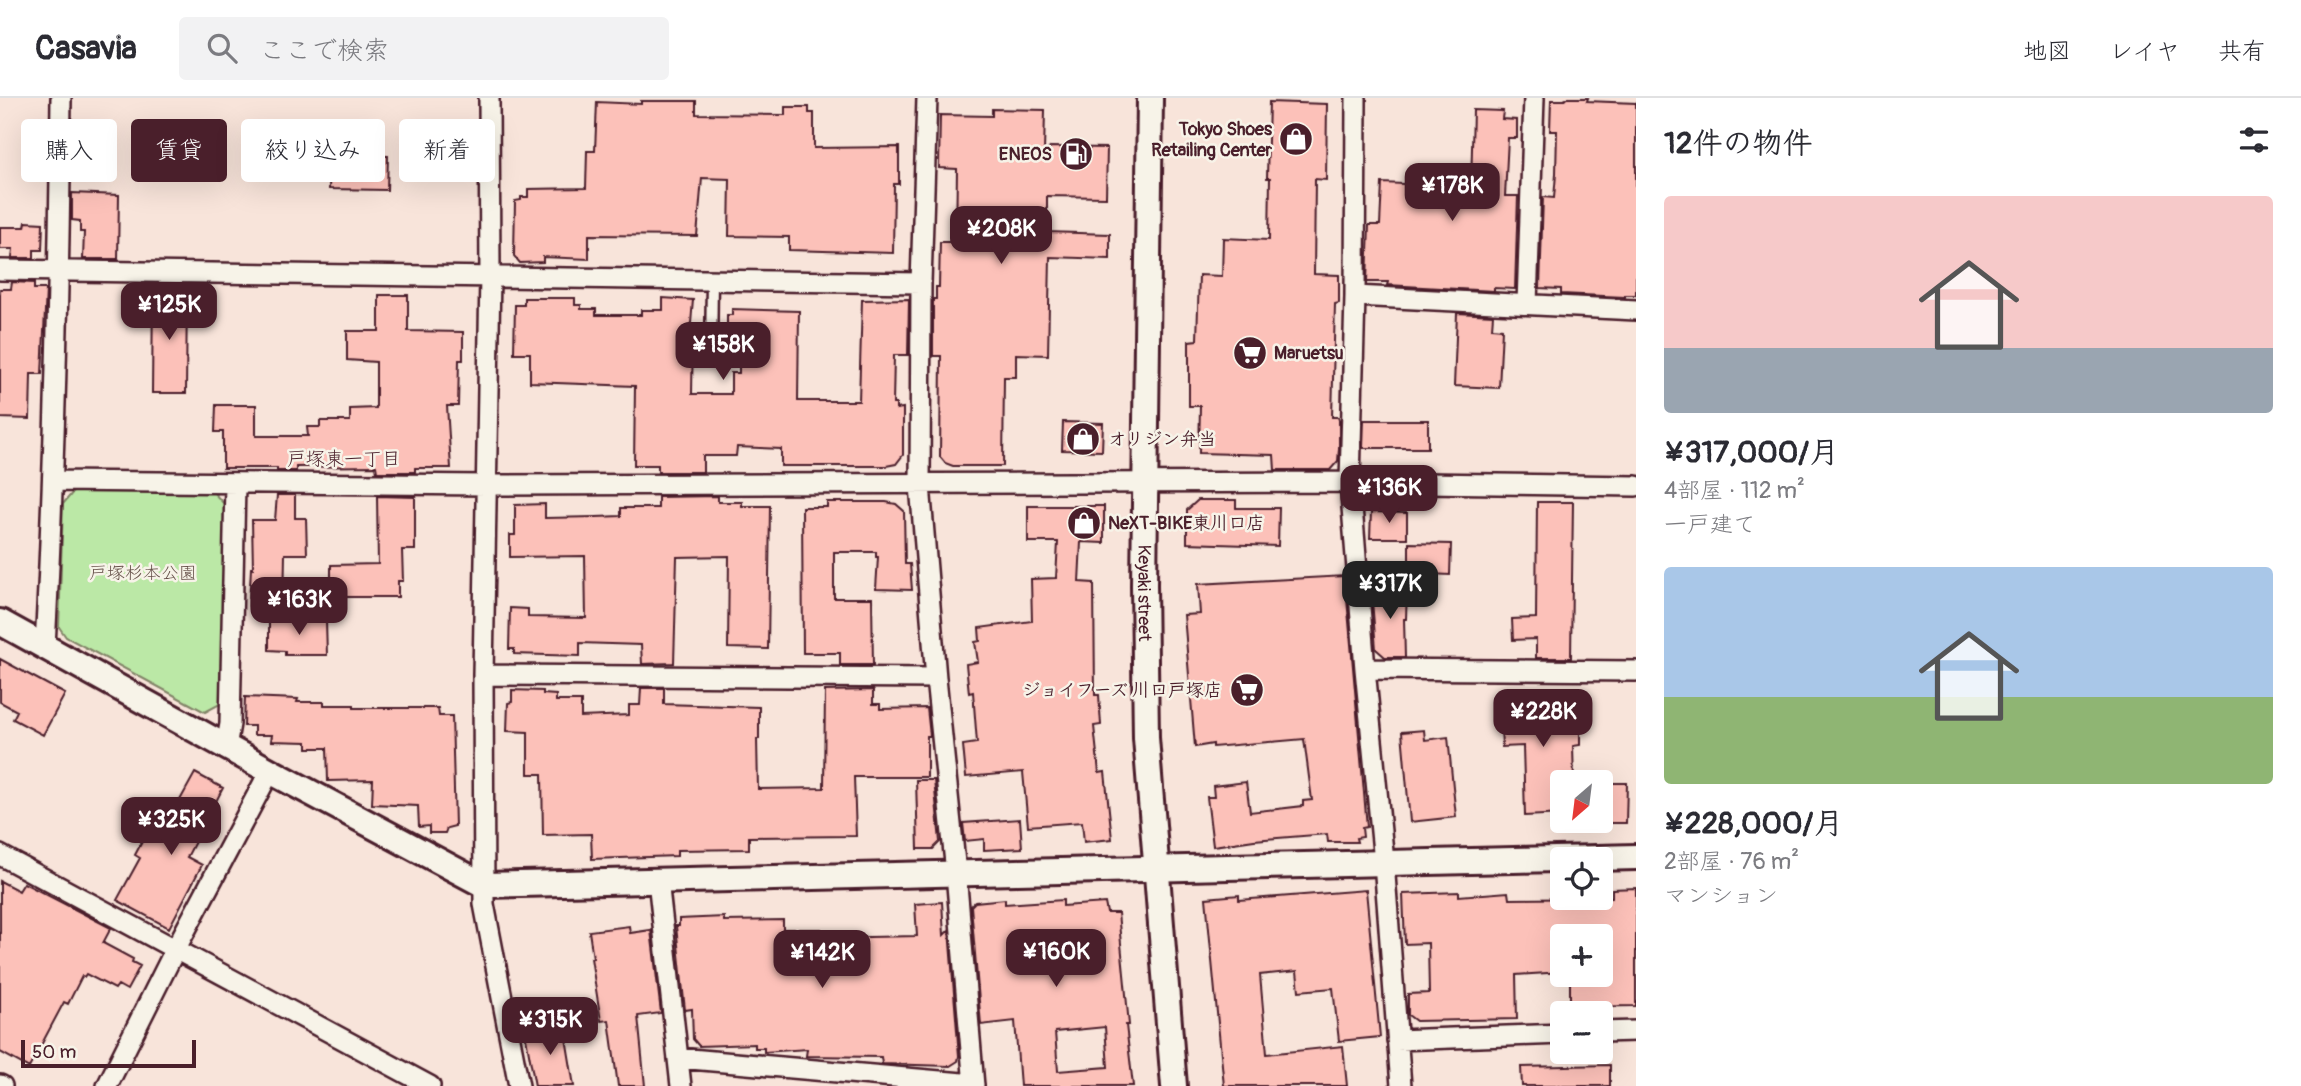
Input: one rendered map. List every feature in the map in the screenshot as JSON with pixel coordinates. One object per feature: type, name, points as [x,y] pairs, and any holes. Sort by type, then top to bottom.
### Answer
[{"type":"street","points":[[45,646],[54,481],[61,98]]},
{"type":"street","points":[[489,98],[490,275],[483,676],[484,904],[519,1086]]},
{"type":"street","points":[[679,1058],[974,1085],[920,485],[921,283],[927,98]]},
{"type":"street","name":"Keyaki street","points":[[1150,98],[1146,738],[1174,1086]]},
{"type":"street","points":[[1356,98],[1350,482],[1401,1086]]},
{"type":"street","points":[[1527,304],[1534,98]]},
{"type":"street","points":[[0,270],[921,283]]},
{"type":"street","points":[[1355,296],[1636,310]]},
{"type":"street","points":[[54,481],[486,485],[1350,482],[1636,486]]},
{"type":"street","points":[[226,747],[230,724],[235,484]]},
{"type":"street","points":[[0,622],[484,885],[1636,857]]},
{"type":"street","points":[[1365,669],[1636,671]]},
{"type":"street","points":[[483,676],[936,678]]},
{"type":"street","points":[[107,1086],[175,950],[270,771]]},
{"type":"street","points":[[0,855],[430,1086]]},
{"type":"street","points":[[658,880],[681,1086]]},
{"type":"street","points":[[1613,1032],[1636,1031]]},
{"type":"street","points":[[1397,1040],[1550,1034]]},
{"type":"lane","points":[[711,358],[712,279]]},
{"type":"green space","name":"戸塚杉本公園","points":[[73,492],[213,492],[226,506],[222,703],[205,712],[66,637],[59,627],[63,504]]},
{"type":"building","points":[[1566,98],[1636,103],[1636,295],[1625,297],[1561,294],[1561,289],[1540,288],[1543,197],[1554,198],[1556,174],[1557,131],[1550,131],[1551,100]]},
{"type":"building","points":[[641,101],[696,101],[696,114],[785,115],[785,107],[809,107],[809,113],[814,113],[814,148],[899,147],[899,184],[894,184],[893,253],[789,250],[789,237],[729,236],[730,179],[702,178],[697,236],[589,235],[589,259],[543,257],[543,262],[520,263],[514,256],[515,201],[528,197],[528,189],[586,188],[587,151],[595,151],[597,102],[641,104]]},
{"type":"building","points":[[1269,102],[1327,104],[1326,180],[1315,179],[1314,274],[1339,275],[1339,303],[1335,304],[1332,417],[1338,417],[1339,420],[1339,448],[1338,461],[1330,470],[1275,470],[1274,455],[1199,453],[1200,406],[1189,406],[1189,341],[1197,340],[1199,275],[1222,276],[1223,238],[1269,240]]},
{"type":"building","points":[[992,109],[1045,110],[1044,153],[1051,147],[1107,148],[1106,197],[1047,196],[1047,232],[1110,234],[1110,259],[1050,257],[1048,355],[1016,354],[1016,377],[1004,377],[1003,466],[953,466],[940,457],[941,356],[933,356],[933,299],[936,299],[936,287],[939,287],[940,242],[956,242],[957,169],[939,168],[940,115],[992,116]]},
{"type":"building","points":[[1473,110],[1503,111],[1502,119],[1517,120],[1517,138],[1508,138],[1505,196],[1518,196],[1515,289],[1494,288],[1494,291],[1367,282],[1369,225],[1380,225],[1382,183],[1471,187]]},
{"type":"building","points":[[385,156],[388,156],[387,190],[329,189],[329,182],[385,182]]},
{"type":"building","points":[[72,193],[119,195],[118,259],[83,259],[84,232],[80,232],[80,221],[72,220]]},
{"type":"building","points":[[26,222],[43,223],[42,250],[34,250],[34,258],[12,258],[13,249],[0,249],[0,227],[25,227]]},
{"type":"building","points":[[12,282],[34,283],[34,289],[46,289],[42,374],[31,374],[30,419],[0,418],[0,289],[11,289]]},
{"type":"building","points":[[153,290],[187,290],[186,393],[152,393]]},
{"type":"building","points":[[379,295],[408,295],[408,331],[463,332],[463,360],[459,360],[458,406],[447,406],[451,468],[377,472],[376,466],[296,467],[296,471],[277,471],[277,468],[223,468],[223,432],[215,432],[216,405],[256,405],[256,436],[308,436],[307,427],[320,427],[320,421],[350,421],[350,409],[376,408],[376,362],[347,360],[347,331],[379,331]]},
{"type":"building","points":[[524,298],[575,298],[575,305],[581,305],[581,309],[596,309],[596,315],[641,315],[641,310],[663,310],[663,298],[693,300],[690,335],[693,335],[692,394],[731,394],[731,373],[739,373],[739,333],[727,333],[727,315],[732,315],[732,309],[799,311],[798,401],[859,401],[862,300],[909,299],[908,355],[894,355],[893,404],[896,404],[896,409],[903,408],[903,455],[896,464],[886,466],[781,466],[781,449],[737,447],[736,456],[703,456],[703,472],[658,472],[658,465],[634,465],[635,386],[530,382],[530,353],[514,353],[515,305],[524,305]]},
{"type":"building","points":[[1457,313],[1493,315],[1492,328],[1502,329],[1499,388],[1454,386]]},
{"type":"building","points":[[1364,420],[1428,420],[1428,448],[1363,448]]},
{"type":"building","points":[[1063,422],[1103,423],[1102,451],[1062,450]]},
{"type":"building","points":[[277,495],[295,495],[295,518],[306,518],[307,554],[285,554],[284,607],[249,606],[253,568],[252,520],[275,520]]},
{"type":"building","points":[[377,496],[415,497],[415,550],[402,550],[403,581],[398,581],[398,597],[331,597],[331,565],[378,564]]},
{"type":"building","points":[[718,496],[718,502],[742,502],[742,506],[770,506],[768,649],[728,648],[729,556],[677,557],[674,663],[642,664],[641,645],[580,643],[580,656],[514,654],[514,649],[509,649],[510,608],[528,609],[528,617],[586,618],[585,556],[510,557],[510,535],[515,535],[515,505],[545,504],[545,518],[621,516],[621,508],[658,508],[658,497]]},
{"type":"building","points":[[1198,500],[1236,500],[1236,508],[1279,508],[1278,546],[1187,543],[1187,510]]},
{"type":"building","points":[[827,502],[886,502],[896,504],[904,511],[905,564],[910,564],[912,590],[876,589],[876,552],[834,552],[834,598],[872,598],[873,665],[840,665],[840,653],[803,653],[802,507],[827,507]]},
{"type":"building","points":[[1537,502],[1573,502],[1571,658],[1536,658],[1536,639],[1513,640],[1512,619],[1536,618]]},
{"type":"building","points":[[1028,506],[1104,506],[1104,543],[1081,542],[1079,582],[1094,583],[1095,695],[1099,695],[1101,725],[1094,726],[1099,773],[1105,772],[1112,839],[1084,842],[1082,822],[1028,826],[1023,772],[966,777],[963,745],[977,743],[973,692],[969,693],[966,664],[978,662],[975,642],[980,641],[979,628],[1032,621],[1031,579],[1056,578],[1058,542],[1028,542]]},
{"type":"building","points":[[1371,512],[1407,513],[1407,538],[1370,538]]},
{"type":"building","points":[[1409,543],[1451,544],[1450,575],[1409,573]]},
{"type":"building","points":[[1345,576],[1367,827],[1362,828],[1363,837],[1356,838],[1357,842],[1328,842],[1327,834],[1213,846],[1207,797],[1214,797],[1213,786],[1246,782],[1250,812],[1303,806],[1303,801],[1312,800],[1304,739],[1195,747],[1184,615],[1200,614],[1198,584]]},
{"type":"building","points":[[1371,588],[1407,589],[1404,619],[1405,657],[1385,657],[1376,649]]},
{"type":"building","points":[[269,621],[326,621],[327,655],[285,655],[285,651],[269,650]]},
{"type":"building","points":[[0,659],[65,694],[43,735],[13,719],[17,711],[0,702]]},
{"type":"building","points":[[641,688],[664,688],[664,704],[759,707],[758,789],[824,788],[825,691],[873,690],[873,704],[880,704],[880,709],[927,708],[930,736],[927,736],[927,777],[854,777],[856,836],[749,837],[749,849],[677,850],[677,856],[592,859],[591,834],[543,835],[542,774],[528,774],[528,732],[507,731],[508,703],[512,702],[512,690],[543,691],[543,694],[556,695],[556,701],[581,701],[581,717],[629,715],[629,705],[640,705]]},
{"type":"building","points":[[245,697],[298,699],[297,702],[354,705],[354,708],[438,708],[439,716],[452,716],[455,826],[447,828],[445,833],[429,833],[429,826],[419,827],[418,806],[372,804],[373,780],[328,781],[327,748],[307,748],[307,742],[271,741],[272,735],[254,735],[254,726],[244,726]]},
{"type":"building","points":[[1550,697],[1569,697],[1570,705],[1580,705],[1580,745],[1573,746],[1574,770],[1550,770],[1550,815],[1525,816],[1523,746],[1502,747],[1500,704],[1550,702]]},
{"type":"building","points":[[1424,730],[1425,740],[1448,737],[1456,817],[1410,822],[1402,732]]},
{"type":"building","points":[[195,773],[223,788],[187,857],[202,865],[169,928],[117,900],[140,858],[135,855],[146,834],[158,840]]},
{"type":"building","points":[[916,780],[934,780],[940,842],[933,849],[918,849]]},
{"type":"building","points":[[1614,783],[1627,783],[1626,823],[1614,823]]},
{"type":"building","points":[[1020,819],[1022,848],[984,850],[984,839],[965,841],[963,823]]},
{"type":"building","points":[[0,881],[19,891],[24,883],[111,928],[103,943],[133,959],[132,962],[140,966],[127,990],[118,985],[115,989],[86,974],[82,976],[68,1004],[64,1002],[29,1068],[0,1052]]},
{"type":"building","points":[[1636,888],[1636,1006],[1613,1006],[1613,1001],[1570,1001],[1570,987],[1613,987],[1613,924],[1550,924],[1550,973],[1516,975],[1517,1019],[1416,1021],[1408,1015],[1408,994],[1429,993],[1428,943],[1405,944],[1403,894],[1459,892],[1459,896],[1508,892],[1509,899],[1550,899],[1550,910],[1613,910],[1613,889]]},
{"type":"building","points":[[1366,890],[1380,1037],[1339,1041],[1333,988],[1299,991],[1297,971],[1260,975],[1267,1054],[1343,1046],[1347,1086],[1224,1086],[1206,898],[1239,895],[1239,900]]},
{"type":"building","points":[[1005,899],[1005,904],[1063,900],[1063,906],[1105,903],[1107,913],[1118,913],[1133,1086],[1020,1086],[1015,1021],[981,1025],[971,906],[975,902]],"holes":[[[1105,1027],[1108,1067],[1058,1071],[1055,1032]]]},
{"type":"building","points":[[942,902],[944,935],[949,930],[959,1056],[958,1061],[950,1066],[882,1064],[881,1057],[806,1056],[807,1049],[764,1052],[764,1048],[755,1048],[755,1044],[699,1046],[693,1039],[692,1009],[685,1010],[676,926],[679,926],[679,919],[724,917],[724,921],[783,920],[783,929],[821,929],[821,938],[917,936],[915,904]]},
{"type":"building","points":[[629,926],[630,933],[651,930],[661,1013],[638,1016],[645,1086],[618,1086],[609,1020],[601,1021],[591,958],[589,931]]},
{"type":"building","points":[[564,1026],[574,1086],[535,1086],[525,1032]]},
{"type":"building","points":[[1610,1065],[1610,1086],[1522,1086],[1521,1067]]},
{"type":"place","name":"Tokyo Shoes Retailing Center","points":[[1296,139]]},
{"type":"place","name":"ENEOS","points":[[1076,154]]},
{"type":"place","name":"Maruetsu","points":[[1250,353]]},
{"type":"place","name":"オリジン弁当","points":[[1083,439]]},
{"type":"place","name":"NeXT-BIKE東川口店","points":[[1084,523]]},
{"type":"place","name":"ジョイフーズ 川口戸塚店","points":[[1247,690]]},
{"type":"district","name":"戸塚東一丁目","points":[[344,459]]}]
